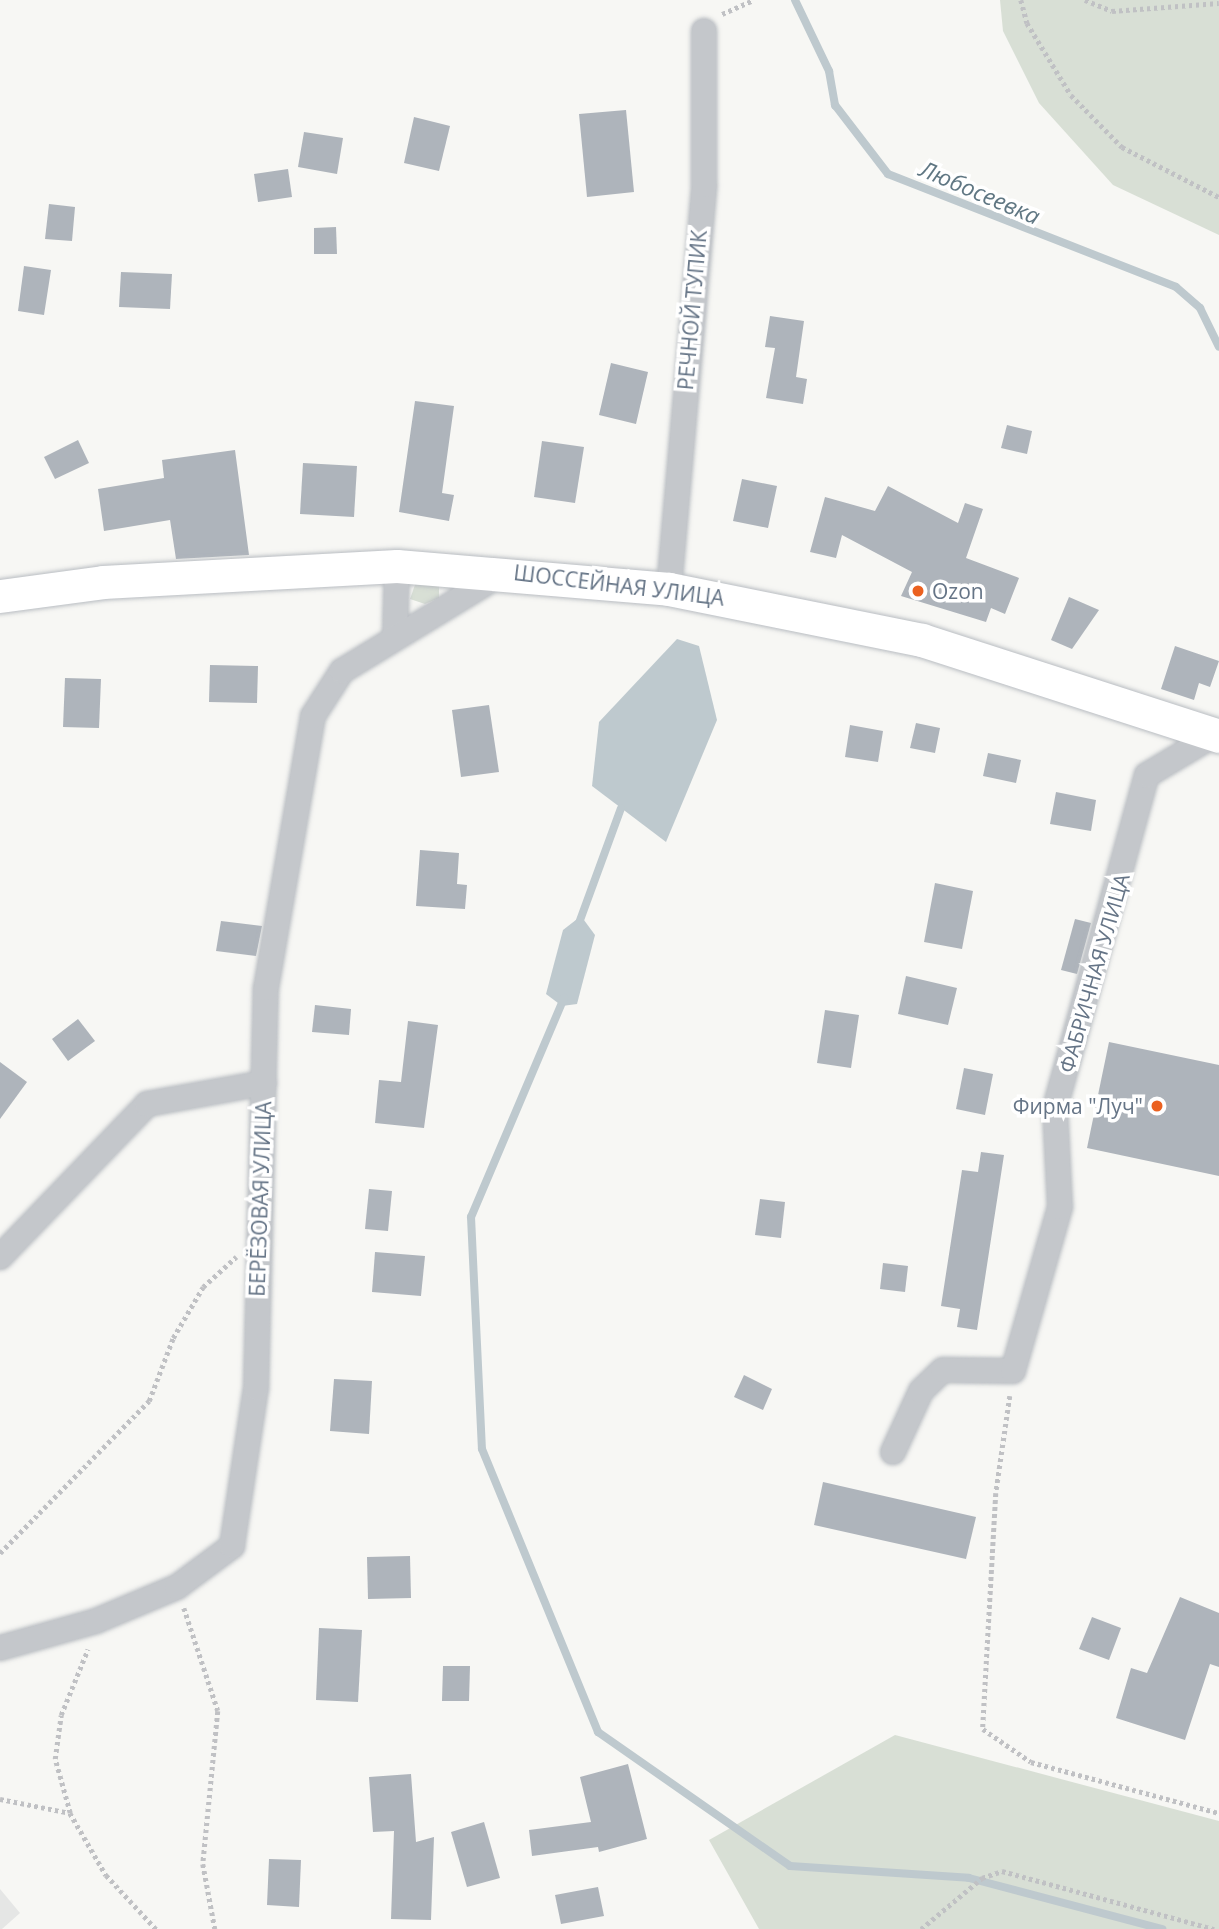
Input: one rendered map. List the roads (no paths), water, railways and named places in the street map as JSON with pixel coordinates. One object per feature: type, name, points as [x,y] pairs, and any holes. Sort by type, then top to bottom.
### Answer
[{"type":"street","name":"РЕЧНОЙ ТУПИК","points":[[669,589],[704,185],[704,31]]},
{"type":"street","name":"ШОССЕЙНАЯ УЛИЦА","points":[[0,596],[103,582],[397,566],[504,572],[669,589],[922,640],[1217,735]]},
{"type":"street","points":[[396,636],[397,566]]},
{"type":"street","name":"БЕРЁЗОВАЯ УЛИЦА","points":[[0,1648],[96,1621],[177,1587],[232,1546],[242,1510],[256,1388],[266,988],[313,716],[342,671],[504,572]]},
{"type":"street","name":"ФАБРИЧНАЯ УЛИЦА","points":[[892,1452],[921,1391],[943,1370],[1013,1371],[1060,1207],[1055,1108],[1147,775],[1217,735]]},
{"type":"street","points":[[0,1257],[147,1104],[264,1083]]},
{"type":"waterway","name":"Любосеевка","points":[[795,0],[829,71],[835,105],[888,174],[1176,287],[1200,308],[1219,347]]},
{"type":"waterway","points":[[579,923],[621,808]]},
{"type":"waterway","points":[[564,998],[471,1217],[482,1449],[598,1732],[790,1866],[969,1878],[1162,1929]]},
{"type":"place","name":"Ozon","points":[[918,591]]},
{"type":"place","name":"Фирма \"Луч\"","points":[[1157,1106]]}]
